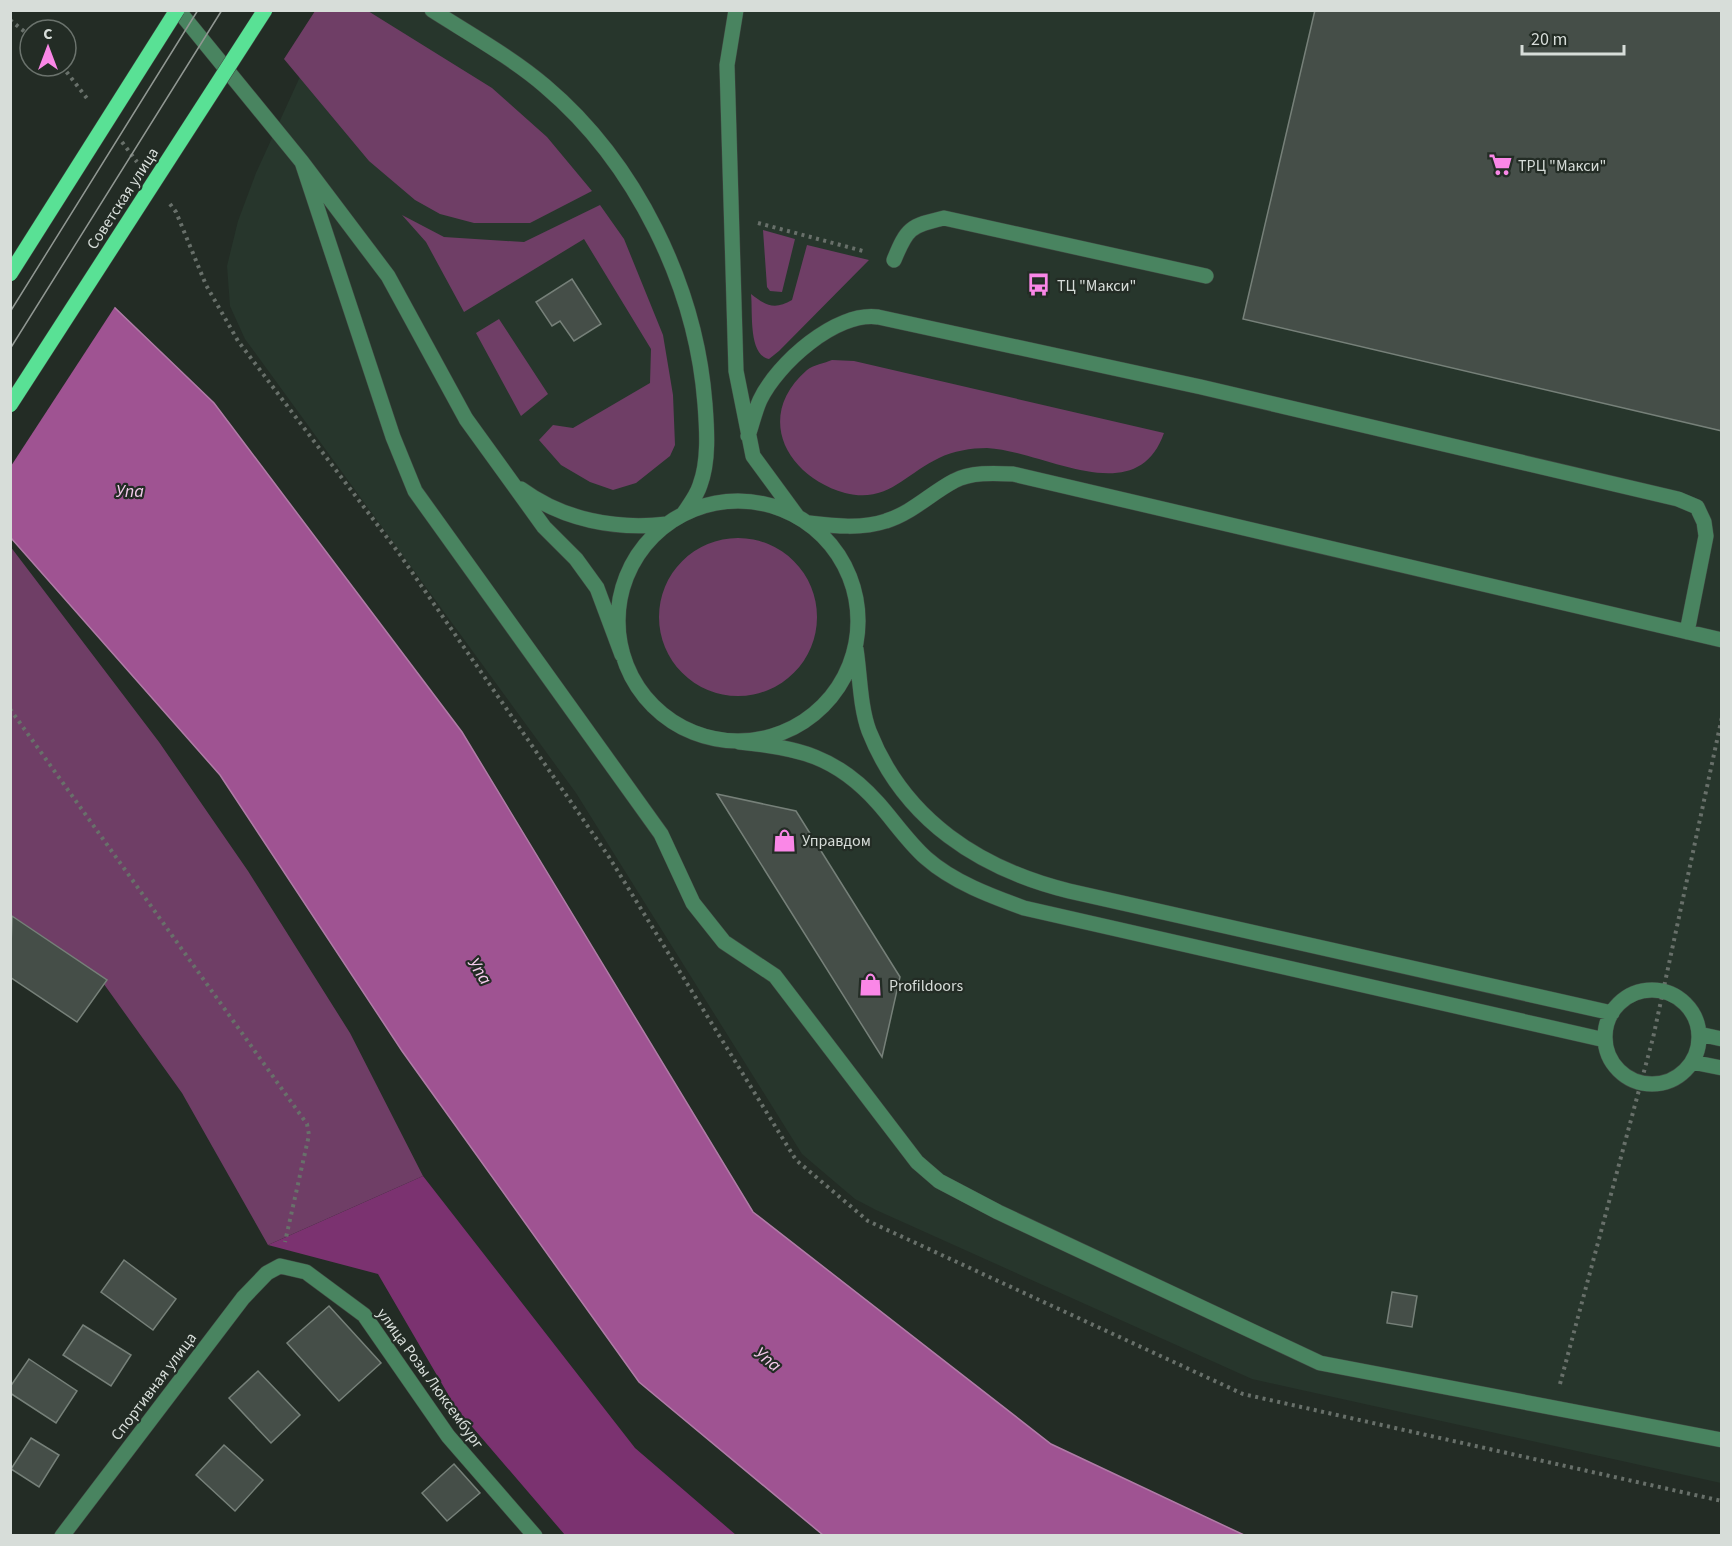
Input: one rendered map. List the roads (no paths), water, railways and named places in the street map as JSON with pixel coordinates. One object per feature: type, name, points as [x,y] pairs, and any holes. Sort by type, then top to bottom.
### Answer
[{"type":"main road","points":[[10,274],[178,10]]},
{"type":"main road","name":"Советская улица","points":[[10,405],[265,10]]},
{"type":"street","points":[[178,10],[302,162],[388,276],[466,419],[544,527],[576,559],[597,588],[622,655],[639,690],[666,718],[701,736],[809,753],[837,767],[875,800],[927,859],[989,895],[1024,908],[1605,1040]]},
{"type":"street","points":[[432,10],[545,86],[605,149],[628,180],[650,219],[681,288],[703,376],[706,461],[700,486],[684,513]]},
{"type":"street","points":[[736,10],[727,65],[731,234],[736,370],[748,436],[753,456],[803,520],[834,548],[852,579],[859,614],[856,649],[868,729],[883,761],[909,799],[951,840],[999,868],[1069,891],[1612,1013]]},
{"type":"street","points":[[302,162],[393,437],[415,491],[661,834],[693,903],[724,942],[775,976],[917,1162],[939,1181],[998,1212],[1320,1363],[1722,1440]]},
{"type":"street","points":[[894,260],[905,232],[924,223],[944,218],[1206,276]]},
{"type":"street","points":[[748,436],[760,400],[786,364],[804,348],[841,323],[866,315],[1202,387],[1669,497],[1697,507],[1704,522],[1706,537],[1687,632]]},
{"type":"street","points":[[622,655],[618,618],[624,582],[641,550],[667,524],[684,513],[712,504],[741,501],[770,505],[803,520],[846,527],[886,522],[912,509],[956,479],[987,473],[1012,474],[1722,640]]},
{"type":"street","points":[[507,478],[536,499],[600,524],[638,527],[667,524]]},
{"type":"street","points":[[739,742],[779,735],[814,716],[840,686],[856,649]]},
{"type":"street","points":[[1640,992],[1663,992],[1684,1002],[1697,1022],[1699,1034],[1698,1048],[1692,1062],[1670,1081],[1656,1084],[1628,1077],[1616,1067],[1605,1040],[1612,1013],[1629,997],[1640,992]]},
{"type":"street","points":[[1699,1034],[1722,1039]]},
{"type":"street","points":[[1692,1062],[1722,1068]]},
{"type":"street","name":"Спортивная улица","points":[[62,1536],[243,1298],[267,1273],[280,1266]]},
{"type":"street","name":"улица Розы Люксембург","points":[[280,1266],[306,1272],[364,1315],[448,1436],[535,1536]]},
{"type":"water","name":"Упа","points":[[10,207],[214,403],[462,732],[753,1212],[1051,1444],[1244,1535],[823,1535],[639,1382],[402,1051],[220,775],[11,538]]},
{"type":"tram line","points":[[10,312],[198,10]]},
{"type":"tram line","points":[[10,349],[222,10]]},
{"type":"place","name":"ТРЦ \"Макси\"","points":[[1500,165]]},
{"type":"place","name":"ТЦ \"Макси\"","points":[[1039,285]]},
{"type":"place","name":"Управдом","points":[[784,840]]},
{"type":"place","name":"Profildoors","points":[[871,985]]}]
